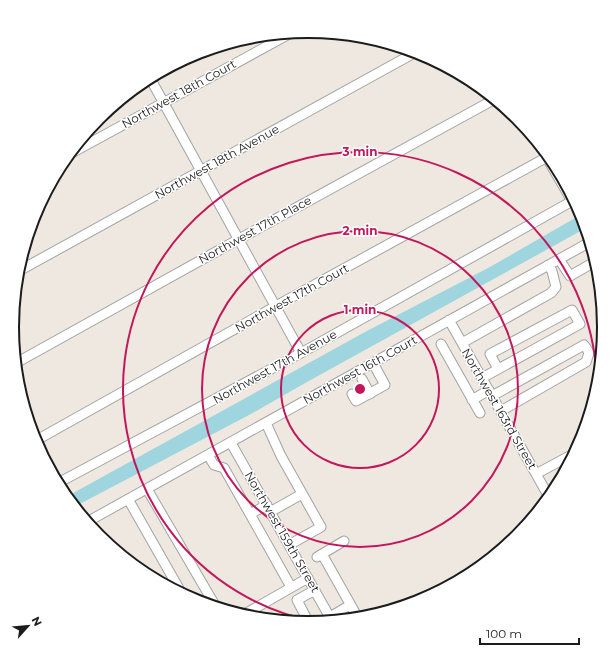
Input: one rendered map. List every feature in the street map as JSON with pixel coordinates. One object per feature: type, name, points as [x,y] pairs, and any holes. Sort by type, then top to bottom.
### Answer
[{"type":"street","name":"Northwest 18th Court","points":[[82,147],[279,40]]},
{"type":"street","name":"Northwest 18th Avenue","points":[[26,268],[409,56]]},
{"type":"street","points":[[153,83],[301,353]]},
{"type":"street","name":"Northwest 17th Place","points":[[21,360],[489,102]]},
{"type":"street","name":"Northwest 17th Court","points":[[41,438],[276,306],[543,160]]},
{"type":"street","name":"Northwest 17th Avenue","points":[[64,481],[301,353],[569,202]]},
{"type":"street","name":"Northwest 16th Court","points":[[92,519],[449,320],[550,268],[559,259],[585,245]]},
{"type":"street","points":[[559,259],[570,276],[590,265]]},
{"type":"street","points":[[462,343],[551,293],[556,287],[550,268]]},
{"type":"street","points":[[482,378],[580,324],[572,310],[490,354],[498,369]]},
{"type":"street","name":"Northwest 163rd Street","points":[[449,320],[546,491]]},
{"type":"street","points":[[441,344],[480,413]]},
{"type":"street","points":[[472,400],[490,393],[584,345],[587,348],[589,354],[586,362],[501,411]]},
{"type":"street","points":[[352,394],[356,402],[386,386],[373,363]]},
{"type":"street","points":[[362,379],[370,394]]},
{"type":"street","points":[[266,423],[281,456],[320,527],[289,545]]},
{"type":"street","name":"Northwest 159th Street","points":[[231,442],[329,615]]},
{"type":"street","points":[[208,455],[214,465],[224,468],[292,587]]},
{"type":"street","points":[[536,474],[565,458]]},
{"type":"street","points":[[147,489],[212,600]]},
{"type":"street","points":[[250,514],[302,494]]},
{"type":"street","points":[[128,500],[176,584]]},
{"type":"street","points":[[344,541],[320,555],[354,612]]},
{"type":"street","points":[[252,610],[308,578]]},
{"type":"street","points":[[305,616],[297,600],[315,590]]},
{"type":"street","points":[[337,614],[350,605]]},
{"type":"water","points":[[576,218],[581,231],[249,415],[80,504],[72,494],[365,332],[490,267]]}]
